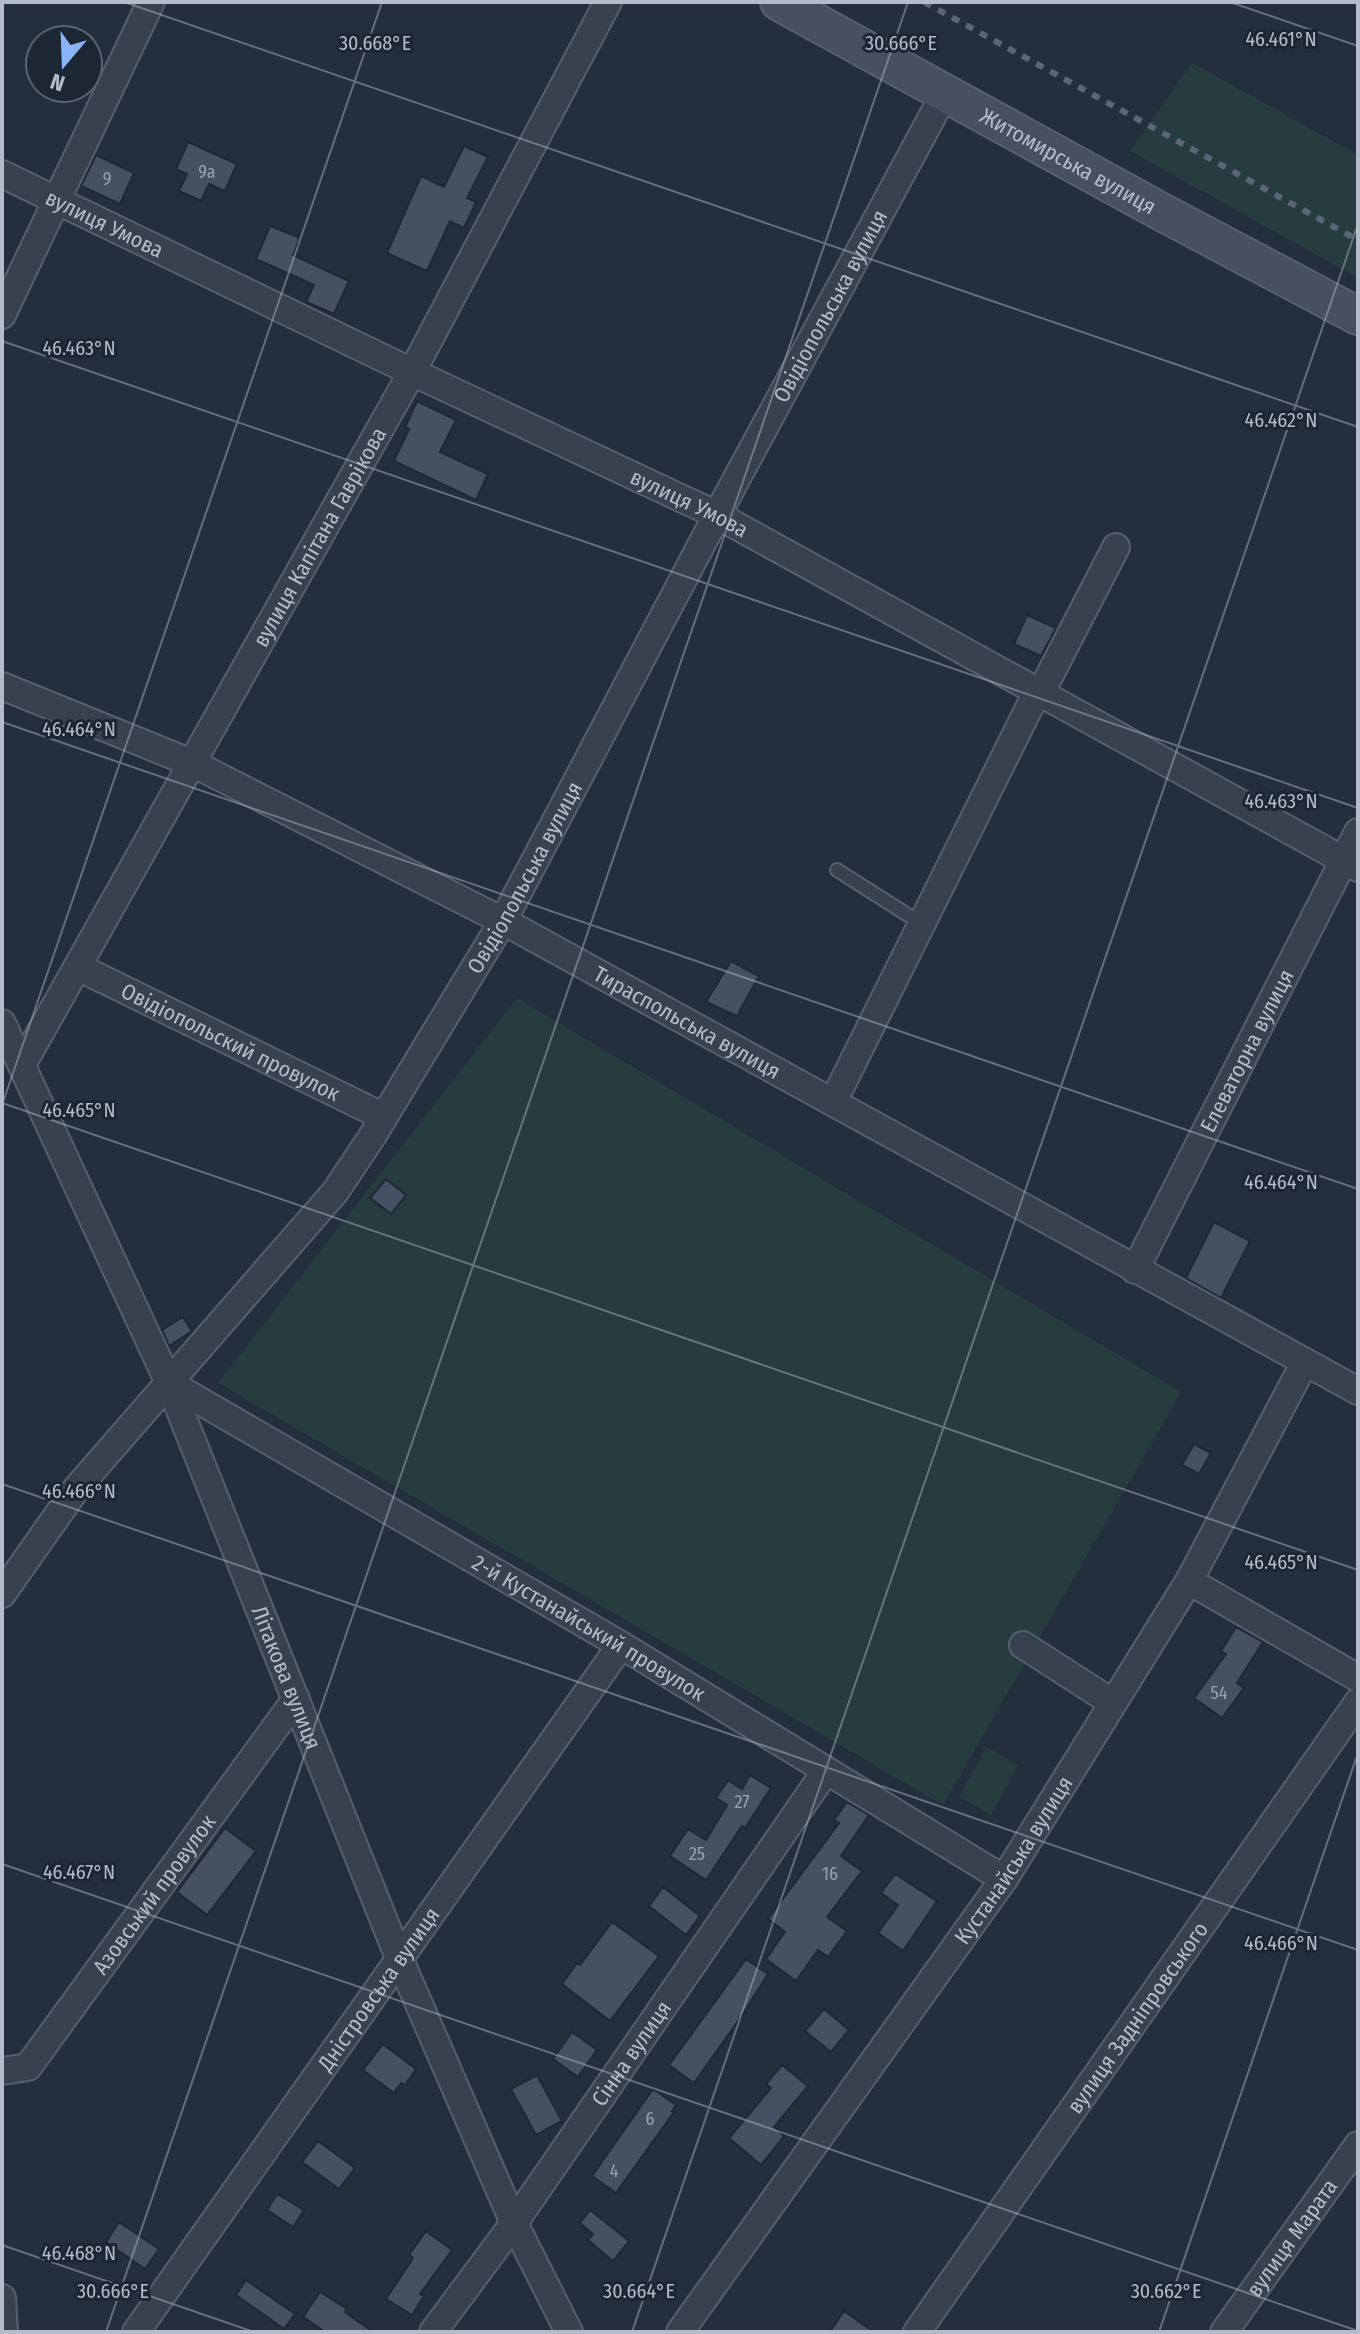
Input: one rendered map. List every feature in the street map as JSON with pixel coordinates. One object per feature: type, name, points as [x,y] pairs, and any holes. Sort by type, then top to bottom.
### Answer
[{"type":"street","points":[[2,315],[151,2]]},
{"type":"street","name":"вулиця Капітана Гаврікова","points":[[22,1065],[412,372],[608,2]]},
{"type":"street","name":"Житомирська вулиця","points":[[779,2],[1358,316]]},
{"type":"street","name":"Овідіопольська вулиця","points":[[2,1594],[76,1489],[335,1192],[384,1117],[503,921],[717,515],[945,93]]},
{"type":"street","name":"вулиця Умова","points":[[2,174],[717,515],[1351,864]]},
{"type":"street","points":[[833,1102],[1038,693],[1116,547]]},
{"type":"street","name":"Тираспольська вулиця","points":[[2,686],[194,764],[503,921],[1358,1391]]},
{"type":"street","name":"Елеваторна вулиця","points":[[1135,1270],[1351,864],[1358,832]]},
{"type":"street","name":"Овідіопольский провулок","points":[[78,967],[384,1117]]},
{"type":"street","name":"Літакова вулиця","points":[[2,1023],[169,1383],[399,1958],[514,2223],[569,2332]]},
{"type":"street","name":"Кустанайська вулиця","points":[[680,2332],[1004,1879],[1189,1581],[1305,1362]]},
{"type":"street","name":"2-й Кустанайський провулок","points":[[169,1383],[621,1645],[1004,1879]]},
{"type":"street","points":[[1189,1581],[1358,1678]]},
{"type":"street","name":"Дністровська вулиця","points":[[136,2332],[621,1645]]},
{"type":"street","points":[[1023,1645],[1113,1703]]},
{"type":"street","name":"Азовський провулок","points":[[2,2071],[28,2067],[296,1699]]},
{"type":"street","name":"вулиця Задніпровського","points":[[917,2332],[1358,1702]]},
{"type":"street","name":"Сінна вулиця","points":[[433,2332],[514,2223],[825,1772]]},
{"type":"street","name":"вулиця Марата","points":[[1224,2332],[1358,2145]]},
{"type":"street","points":[[2,2298],[4,2332]]},
{"type":"lane","points":[[837,870],[922,924]]},
{"type":"green space","points":[[1192,63],[1358,155],[1358,278],[1130,151]]},
{"type":"green space","points":[[517,998],[1181,1392],[943,1805],[218,1383]]},
{"type":"green space","points":[[986,1747],[1018,1765],[991,1815],[959,1797]]},
{"type":"building","points":[[188,142],[237,164],[225,191],[209,184],[201,201],[179,191],[187,174],[176,169]]},
{"type":"building","points":[[464,146],[488,157],[467,198],[476,202],[464,228],[450,221],[427,271],[387,253],[421,176],[444,187]]},
{"type":"building","points":[[96,155],[134,173],[120,204],[81,186]]},
{"type":"building","points":[[270,226],[300,238],[293,255],[349,281],[334,314],[306,302],[314,285],[256,259]]},
{"type":"building","points":[[417,401],[456,420],[440,452],[488,474],[476,500],[394,461],[409,429],[405,427]]},
{"type":"building","points":[[1027,615],[1056,628],[1041,656],[1014,644]]},
{"type":"building","points":[[731,961],[759,976],[737,1016],[706,1002]]},
{"type":"building","points":[[386,1179],[406,1195],[391,1214],[370,1198]]},
{"type":"building","points":[[1214,1222],[1250,1241],[1221,1298],[1186,1278]]},
{"type":"building","points":[[183,1317],[192,1331],[169,1346],[162,1330]]},
{"type":"building","points":[[1194,1444],[1211,1453],[1199,1474],[1182,1465]]},
{"type":"building","points":[[1236,1627],[1263,1642],[1237,1683],[1244,1688],[1222,1718],[1194,1698],[1226,1654],[1221,1651]]},
{"type":"building","points":[[750,1775],[771,1788],[706,1880],[670,1856],[688,1829],[706,1840],[727,1805],[716,1798],[728,1780],[742,1789]]},
{"type":"building","points":[[847,1802],[869,1815],[841,1856],[862,1871],[827,1917],[847,1931],[828,1957],[818,1950],[796,1981],[766,1959],[785,1932],[768,1919],[839,1823],[834,1820]]},
{"type":"building","points":[[225,1828],[256,1851],[207,1915],[177,1892]]},
{"type":"building","points":[[895,1874],[937,1901],[903,1951],[878,1933],[898,1905],[881,1893]]},
{"type":"building","points":[[663,1887],[700,1916],[686,1935],[649,1906]]},
{"type":"building","points":[[612,1922],[659,1956],[610,2021],[562,1984]]},
{"type":"building","points":[[746,1959],[768,1974],[694,2083],[669,2065]]},
{"type":"building","points":[[824,2009],[849,2030],[831,2052],[805,2031]]},
{"type":"building","points":[[572,2032],[597,2050],[578,2077],[553,2059]]},
{"type":"building","points":[[383,2044],[416,2069],[405,2085],[401,2083],[394,2093],[363,2070]]},
{"type":"building","points":[[782,2065],[808,2086],[774,2127],[784,2136],[761,2165],[729,2138],[771,2088],[766,2084]]},
{"type":"building","points":[[537,2075],[562,2121],[536,2135],[511,2089]]},
{"type":"building","points":[[653,2089],[676,2105],[674,2112],[616,2193],[592,2176]]},
{"type":"building","points":[[318,2141],[355,2168],[339,2189],[302,2162]]},
{"type":"building","points":[[277,2194],[304,2210],[293,2227],[267,2210]]},
{"type":"building","points":[[590,2210],[629,2241],[613,2261],[588,2240],[593,2234],[580,2223]]},
{"type":"building","points":[[119,2222],[159,2249],[145,2269],[106,2242]]},
{"type":"building","points":[[426,2231],[452,2250],[420,2294],[424,2296],[412,2315],[386,2299],[413,2258],[409,2255]]},
{"type":"building","points":[[246,2280],[295,2314],[284,2329],[236,2295]]},
{"type":"building","points":[[320,2292],[347,2309],[345,2312],[373,2332],[325,2332],[303,2317]]},
{"type":"building","points":[[844,2311],[874,2332],[830,2332]]},
{"type":"railway","points":[[924,2],[1358,240]]}]
